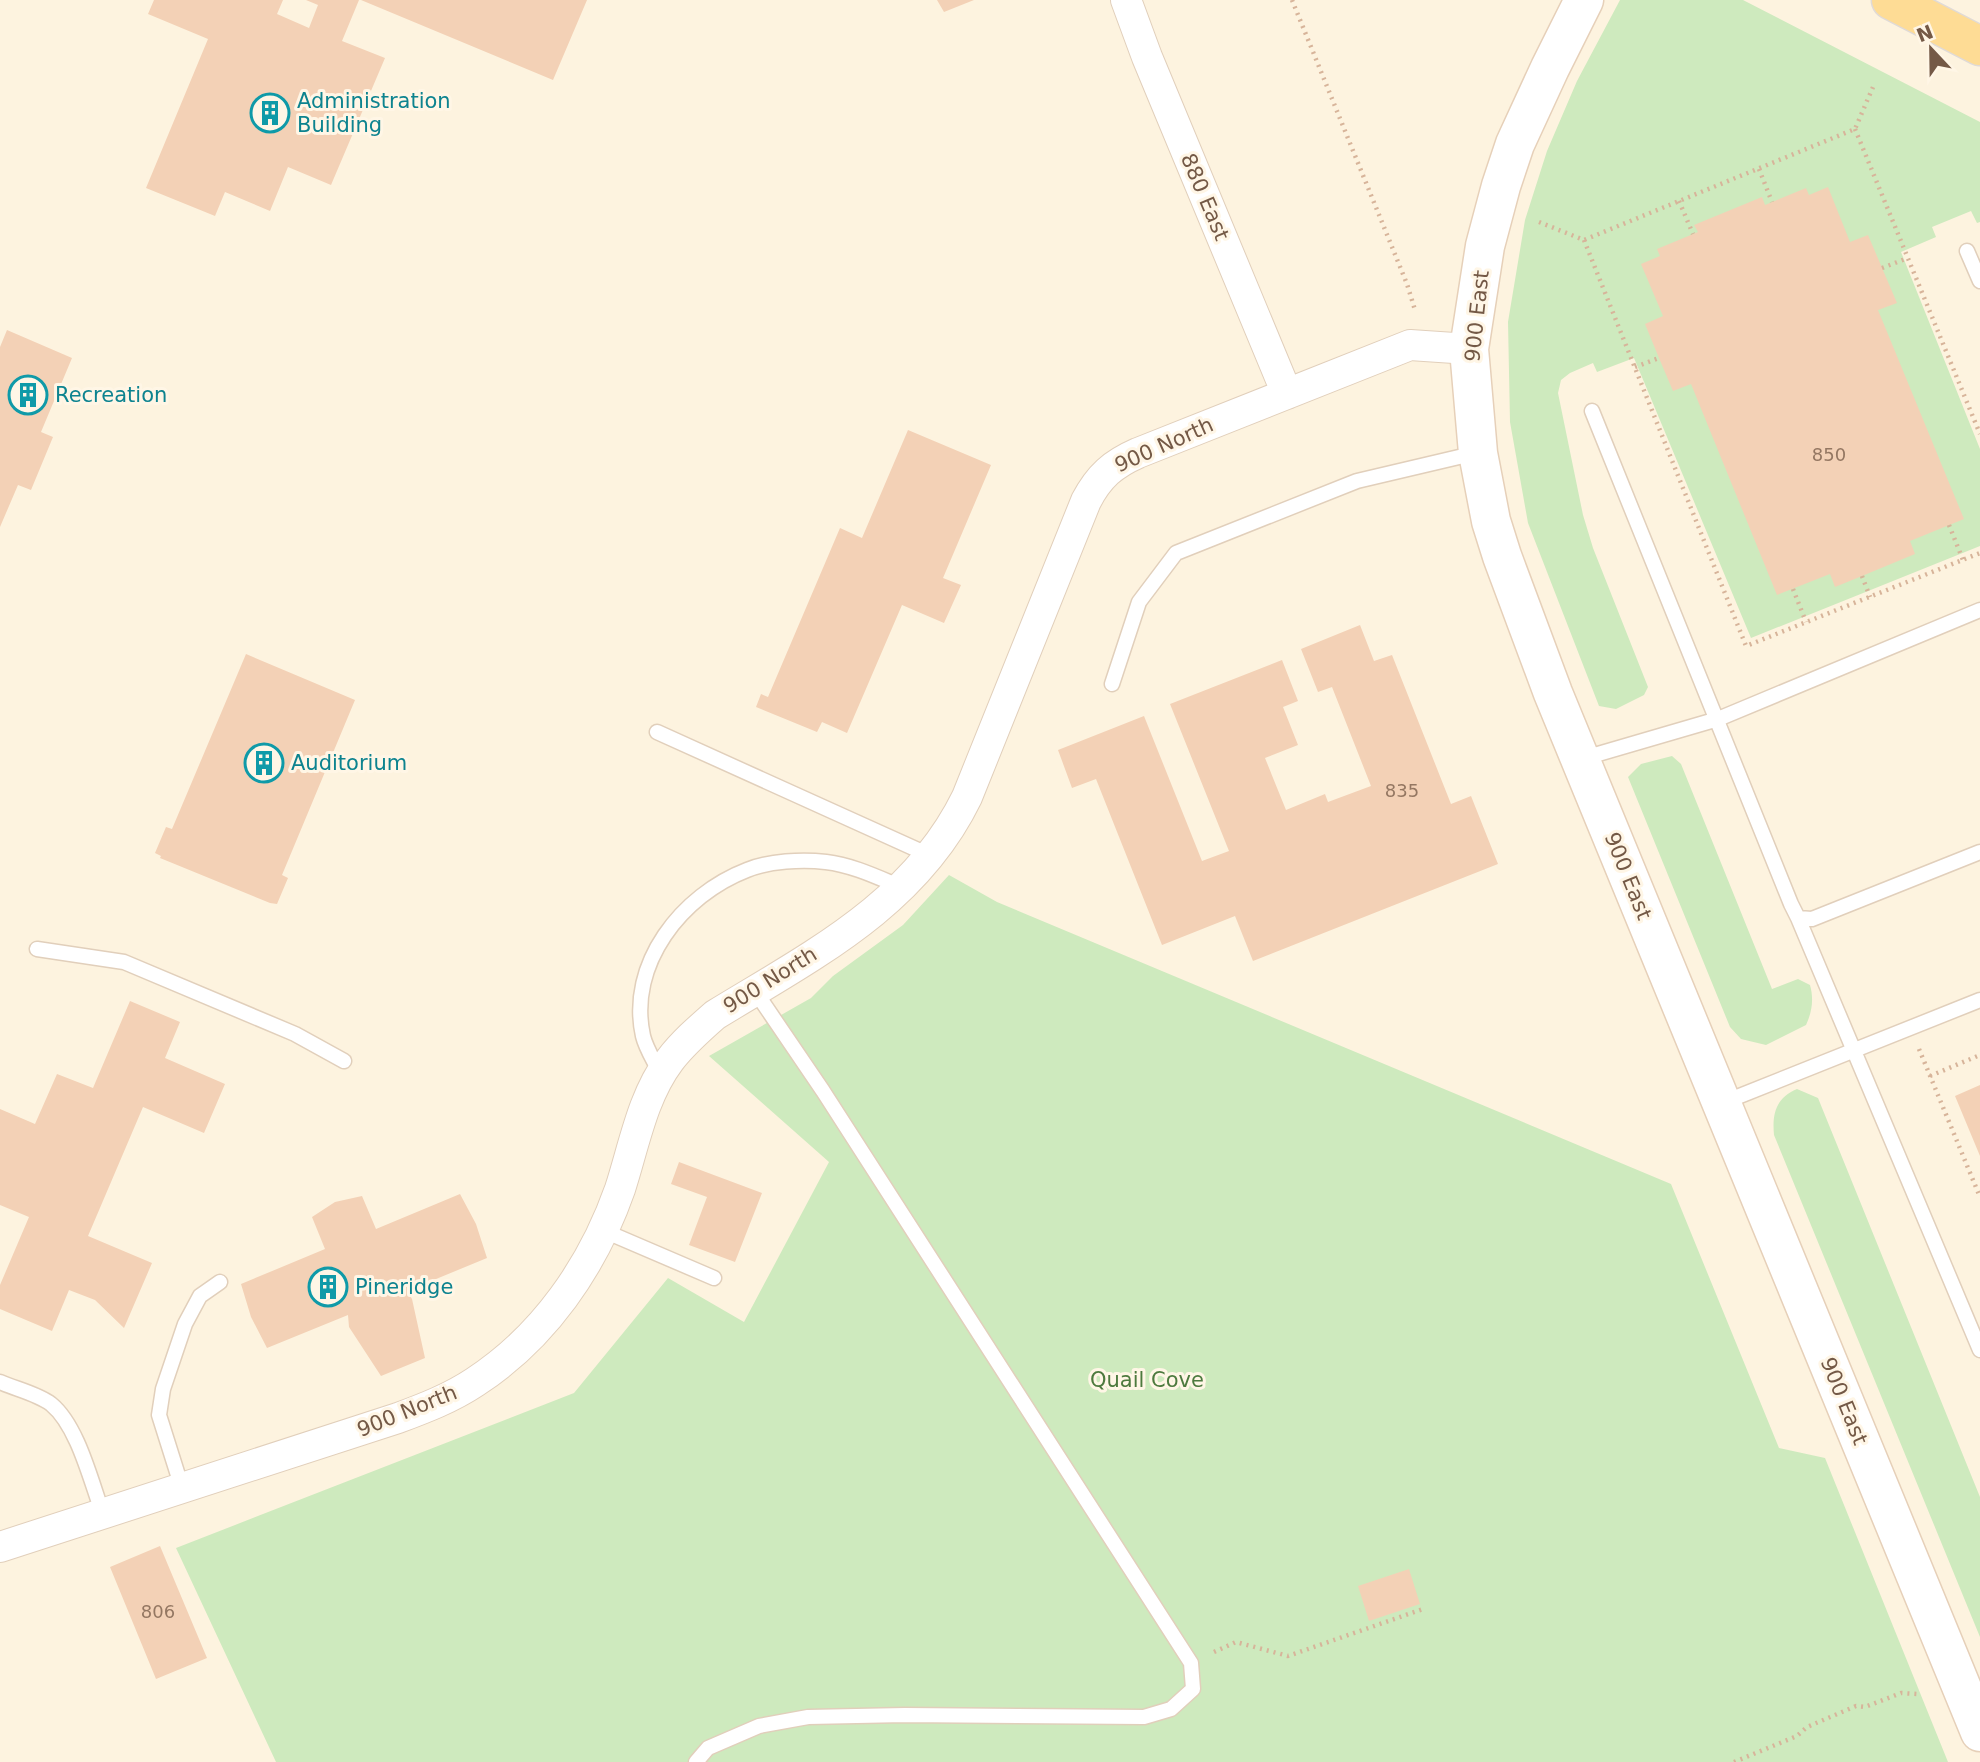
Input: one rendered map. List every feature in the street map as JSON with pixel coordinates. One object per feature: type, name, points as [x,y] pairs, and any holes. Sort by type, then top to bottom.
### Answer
[{"type":"main road","points":[[1891,0],[1980,46]]},
{"type":"street","name":"880 East","points":[[1126,0],[1147,57],[1287,394]]},
{"type":"street","name":"900 East","points":[[1584,0],[1515,144],[1485,246],[1469,349],[1478,453],[1491,521],[1580,759],[1979,1724]]},
{"type":"street","name":"900 North","points":[[0,1547],[398,1418],[442,1401],[475,1382],[503,1361],[542,1325],[590,1257],[619,1191],[645,1108],[670,1061],[695,1032],[715,1015],[874,913],[942,842],[967,797],[1095,484],[1107,470],[1120,460],[1410,345],[1469,349]]},
{"type":"lane","points":[[1967,251],[1980,281]]},
{"type":"lane","points":[[1592,411],[1791,904],[1855,1049],[1980,1350]]},
{"type":"lane","points":[[1112,684],[1139,602],[1176,553],[1357,481],[1478,453]]},
{"type":"lane","points":[[1580,759],[1718,719],[1980,610]]},
{"type":"lane","points":[[657,732],[929,855]]},
{"type":"lane","points":[[1798,918],[1812,919],[1980,852]]},
{"type":"lane","points":[[661,1074],[643,1037],[640,1002],[646,970],[657,946],[677,918],[709,890],[748,870],[787,862],[826,862],[862,871],[901,887]]},
{"type":"lane","points":[[37,949],[124,962],[295,1034],[344,1061]]},
{"type":"lane","points":[[696,1762],[708,1748],[759,1726],[808,1717],[1144,1717],[1171,1709],[1194,1689],[1191,1663],[823,1091],[755,990]]},
{"type":"lane","points":[[1721,1104],[1980,1000]]},
{"type":"lane","points":[[602,1230],[714,1278]]},
{"type":"lane","points":[[182,1488],[159,1415],[163,1389],[185,1324],[200,1296],[220,1282]]},
{"type":"lane","points":[[0,1382],[50,1403],[62,1415],[70,1428],[103,1514]]},
{"type":"path","points":[[1292,0],[1407,284],[1415,310]]},
{"type":"path","points":[[1539,222],[1584,240],[1855,129],[1873,87]]},
{"type":"path","points":[[1855,129],[1980,434]]},
{"type":"path","points":[[1759,169],[1772,202]]},
{"type":"path","points":[[1679,201],[1692,234]]},
{"type":"path","points":[[1584,240],[1746,646],[1980,552]]},
{"type":"path","points":[[1882,268],[1908,258]]},
{"type":"path","points":[[1635,367],[1659,358]]},
{"type":"path","points":[[1949,525],[1963,560]]},
{"type":"path","points":[[1862,576],[1870,597]]},
{"type":"path","points":[[1793,589],[1806,622]]},
{"type":"path","points":[[1910,1028],[1980,1197]]},
{"type":"path","points":[[1930,1076],[1980,1055]]},
{"type":"path","points":[[1191,1663],[1236,1642],[1288,1656],[1423,1609]]},
{"type":"path","points":[[1734,1762],[1797,1737],[1807,1727],[1856,1706],[1865,1707],[1901,1693],[1917,1694]]},
{"type":"green space","points":[[1620,0],[1743,0],[1980,122],[1980,222],[1977,223],[1971,211],[1932,227],[1936,237],[1901,252],[1980,449],[1980,546],[1751,638],[1634,358],[1597,372],[1593,363],[1570,373],[1561,380],[1558,393],[1583,515],[1593,548],[1648,687],[1644,695],[1616,709],[1599,706],[1528,523],[1510,422],[1508,322],[1525,220],[1547,151],[1577,81]]},
{"type":"green space","points":[[1672,756],[1681,764],[1772,989],[1798,979],[1810,985],[1812,1005],[1806,1025],[1766,1045],[1741,1039],[1730,1027],[1628,777],[1641,764]]},
{"type":"green space","name":"Quail Cove","points":[[949,875],[997,902],[1671,1184],[1779,1448],[1825,1458],[1948,1762],[276,1762],[176,1548],[574,1393],[668,1278],[744,1322],[829,1162],[709,1056],[811,998],[833,976],[903,925]]},
{"type":"green space","points":[[1797,1089],[1818,1098],[1980,1497],[1980,1637],[1774,1135],[1777,1107],[1784,1097]]},
{"type":"building","name":"Administration Building","points":[[154,0],[283,0],[277,14],[309,28],[318,5],[306,0],[359,0],[342,41],[385,58],[331,185],[288,167],[270,211],[225,192],[215,216],[146,188],[208,39],[148,14]]},
{"type":"building","name":"Administration Building","points":[[361,0],[587,0],[553,80]]},
{"type":"building","points":[[937,0],[974,0],[944,12]]},
{"type":"building","points":[[1828,187],[1850,242],[1868,235],[1897,303],[1878,310],[1964,519],[1910,541],[1915,554],[1835,587],[1830,574],[1777,595],[1691,384],[1673,391],[1645,324],[1663,316],[1641,264],[1660,256],[1657,249],[1698,232],[1694,225],[1762,197],[1765,205],[1806,188],[1809,195]]},
{"type":"building","name":"Recreation","points":[[7,330],[72,358],[41,432],[53,437],[31,490],[18,485],[0,527],[0,347]]},
{"type":"building","points":[[908,430],[991,465],[943,578],[961,585],[944,623],[902,605],[847,733],[822,722],[817,732],[756,707],[761,694],[768,697],[840,528],[862,538]]},
{"type":"building","points":[[1360,625],[1374,661],[1392,655],[1451,804],[1471,796],[1498,864],[1253,961],[1235,916],[1162,945],[1096,779],[1072,788],[1058,750],[1144,716],[1202,861],[1229,851],[1170,704],[1282,660],[1298,701],[1283,707],[1298,745],[1265,758],[1286,810],[1325,794],[1328,802],[1371,786],[1332,687],[1318,692],[1301,649]]},
{"type":"building","name":"Auditorium","points":[[246,654],[355,700],[282,875],[288,878],[277,904],[160,858],[161,856],[155,853],[166,827],[172,829]]},
{"type":"building","points":[[130,1001],[180,1022],[165,1058],[225,1084],[204,1133],[143,1107],[88,1236],[152,1263],[124,1328],[95,1300],[69,1290],[52,1331],[0,1309],[0,1285],[29,1217],[0,1205],[0,1109],[35,1124],[57,1074],[93,1088]]},
{"type":"building","points":[[1980,1085],[1980,1156],[1955,1096]]},
{"type":"building","points":[[679,1162],[762,1193],[735,1262],[689,1245],[707,1197],[671,1184]]},
{"type":"building","name":"Pineridge","points":[[460,1194],[476,1224],[487,1258],[407,1291],[412,1299],[425,1358],[381,1376],[349,1327],[348,1315],[267,1348],[251,1317],[241,1284],[325,1249],[312,1217],[335,1202],[362,1196],[376,1229]]},
{"type":"building","points":[[160,1546],[207,1658],[156,1679],[110,1567]]},
{"type":"building","points":[[1409,1569],[1420,1604],[1369,1621],[1358,1586]]},
{"type":"place","name":"Administration Building","points":[[270,113]]},
{"type":"place","name":"Recreation","points":[[28,395]]},
{"type":"place","name":"Auditorium","points":[[264,763]]},
{"type":"place","name":"Pineridge","points":[[328,1287]]}]
